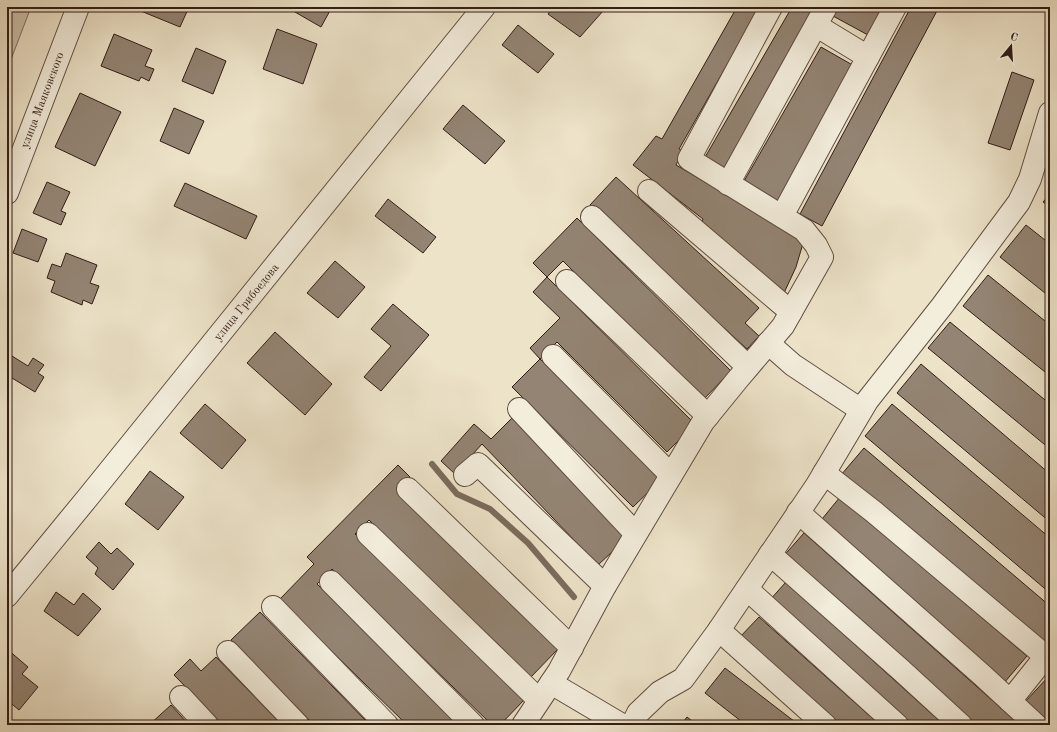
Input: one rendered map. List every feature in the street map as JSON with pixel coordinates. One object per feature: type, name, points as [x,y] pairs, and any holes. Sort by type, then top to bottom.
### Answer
[{"type":"street","name":"улица Маяковского","points":[[7,193],[78,7]]},
{"type":"street","name":"улица Грибоедова","points":[[7,596],[484,7]]},
{"type":"street","points":[[523,725],[559,671],[635,534],[703,422],[783,326],[822,257],[816,245],[804,230],[689,160],[771,7]]},
{"type":"street","points":[[782,216],[894,7]]},
{"type":"street","points":[[728,184],[822,16],[868,56]]},
{"type":"street","points":[[632,725],[638,713],[660,692],[683,679],[719,630],[824,473],[867,401],[942,306],[1019,202],[1030,180],[1050,113]]},
{"type":"street","points":[[650,192],[791,312]]},
{"type":"street","points":[[592,217],[748,367]]},
{"type":"street","points":[[567,281],[708,416]]},
{"type":"street","points":[[768,343],[794,365],[862,410]]},
{"type":"street","points":[[553,356],[671,475]]},
{"type":"street","points":[[519,409],[635,534]]},
{"type":"street","points":[[465,475],[478,464],[605,586]]},
{"type":"street","points":[[824,473],[874,512],[1048,658],[1010,700]]},
{"type":"street","points":[[408,489],[572,648]]},
{"type":"street","points":[[798,512],[1010,700],[1036,725]]},
{"type":"street","points":[[368,534],[545,692],[622,725]]},
{"type":"street","points":[[770,554],[961,725]]},
{"type":"street","points":[[331,582],[473,725]]},
{"type":"street","points":[[747,589],[898,725]]},
{"type":"street","points":[[272,607],[387,725]]},
{"type":"street","points":[[719,630],[825,725]]},
{"type":"street","points":[[228,652],[298,725]]},
{"type":"street","points":[[180,697],[207,725]]},
{"type":"shaded area","points":[[7,7],[31,7],[7,70]]},
{"type":"building","points":[[131,7],[189,7],[180,27]]},
{"type":"building","points":[[332,7],[321,27],[288,8]]},
{"type":"building","points":[[553,7],[598,7],[603,11],[580,37],[548,14]]},
{"type":"building","points":[[737,7],[760,7],[679,149],[683,151],[676,165],[804,240],[796,267],[784,293],[700,228],[703,219],[633,165],[656,136],[662,139]]},
{"type":"building","points":[[792,7],[817,7],[723,170],[704,159]]},
{"type":"building","points":[[838,7],[883,7],[868,35],[833,16]]},
{"type":"building","points":[[911,7],[939,7],[822,226],[800,214]]},
{"type":"building","points":[[518,25],[554,54],[538,73],[502,45]]},
{"type":"building","points":[[277,29],[317,44],[303,84],[263,69]]},
{"type":"building","points":[[114,34],[152,50],[145,66],[154,69],[149,81],[141,77],[139,81],[101,66]]},
{"type":"building","points":[[821,47],[856,67],[778,203],[743,183]]},
{"type":"building","points":[[196,48],[226,61],[213,94],[182,81]]},
{"type":"building","points":[[1012,72],[1034,80],[1010,150],[988,143]]},
{"type":"building","points":[[80,93],[121,112],[95,166],[55,147]]},
{"type":"building","points":[[463,105],[505,141],[485,164],[443,129]]},
{"type":"building","points":[[174,108],[204,121],[189,154],[160,141]]},
{"type":"building","points":[[616,177],[759,308],[745,323],[759,336],[747,349],[590,205]]},
{"type":"building","points":[[47,182],[70,192],[61,211],[66,213],[61,225],[33,213]]},
{"type":"building","points":[[185,183],[257,216],[246,239],[174,206]]},
{"type":"building","points":[[1050,194],[1050,207],[1043,202]]},
{"type":"building","points":[[388,199],[436,237],[423,253],[375,216]]},
{"type":"building","points":[[577,218],[731,371],[703,400],[563,261],[547,277],[533,263]]},
{"type":"building","points":[[1026,225],[1050,244],[1050,297],[1000,257]]},
{"type":"building","points":[[22,229],[47,239],[38,262],[13,253]]},
{"type":"building","points":[[66,253],[97,265],[90,283],[99,286],[92,304],[83,300],[82,305],[51,292],[55,281],[47,278],[52,264],[61,267]]},
{"type":"building","points":[[335,261],[365,287],[338,318],[307,293]]},
{"type":"building","points":[[988,275],[1050,325],[1050,376],[963,306]]},
{"type":"building","points":[[547,277],[695,424],[667,452],[557,342],[540,359],[530,348],[560,318],[533,292]]},
{"type":"building","points":[[393,304],[429,335],[381,391],[364,377],[391,346],[371,329]]},
{"type":"building","points":[[950,322],[1050,404],[1050,449],[928,348]]},
{"type":"building","points":[[7,326],[11,328],[7,337]]},
{"type":"building","points":[[275,332],[332,384],[305,415],[247,363]]},
{"type":"building","points":[[12,356],[28,366],[33,358],[44,365],[38,373],[44,377],[35,392],[7,375],[7,365]]},
{"type":"building","points":[[540,359],[662,479],[633,507],[512,387]]},
{"type":"building","points":[[921,364],[1050,474],[1050,522],[897,393]]},
{"type":"building","points":[[205,404],[246,440],[222,469],[180,433]]},
{"type":"building","points":[[892,404],[1050,538],[1050,593],[865,436]]},
{"type":"building","points":[[513,417],[628,537],[598,565],[482,444],[455,474],[441,461],[474,424],[491,439]]},
{"type":"building","points":[[864,448],[1050,606],[1050,652],[841,475]]},
{"type":"building","points":[[398,465],[410,477],[397,491],[558,649],[530,678],[369,520],[355,534],[524,700],[500,725],[492,725],[332,569],[317,584],[461,725],[407,725],[279,600],[314,564],[307,557]]},
{"type":"building","points":[[150,471],[184,497],[158,530],[125,504]]},
{"type":"building","points":[[840,497],[1027,656],[1004,683],[818,524]]},
{"type":"building","points":[[804,533],[1020,725],[968,725],[781,559]]},
{"type":"building","points":[[99,542],[111,554],[117,548],[134,564],[113,590],[95,574],[98,568],[86,557]]},
{"type":"building","points":[[786,582],[944,725],[906,725],[769,601]]},
{"type":"building","points":[[56,592],[74,605],[83,593],[101,609],[78,636],[44,611]]},
{"type":"building","points":[[260,612],[370,725],[314,725],[231,640]]},
{"type":"building","points":[[759,617],[880,725],[836,725],[739,638]]},
{"type":"building","points":[[7,649],[28,667],[22,674],[38,687],[19,710],[7,700]]},
{"type":"building","points":[[216,657],[282,725],[223,725],[174,675],[190,659],[201,671]]},
{"type":"building","points":[[725,668],[799,725],[746,725],[705,693]]},
{"type":"building","points":[[1049,676],[1050,725],[1047,725],[1024,703]]},
{"type":"building","points":[[171,705],[189,725],[149,725]]},
{"type":"building","points":[[687,717],[697,725],[681,725]]},
{"type":"waterway","points":[[432,464],[457,494],[490,509],[528,543],[574,597]]}]
